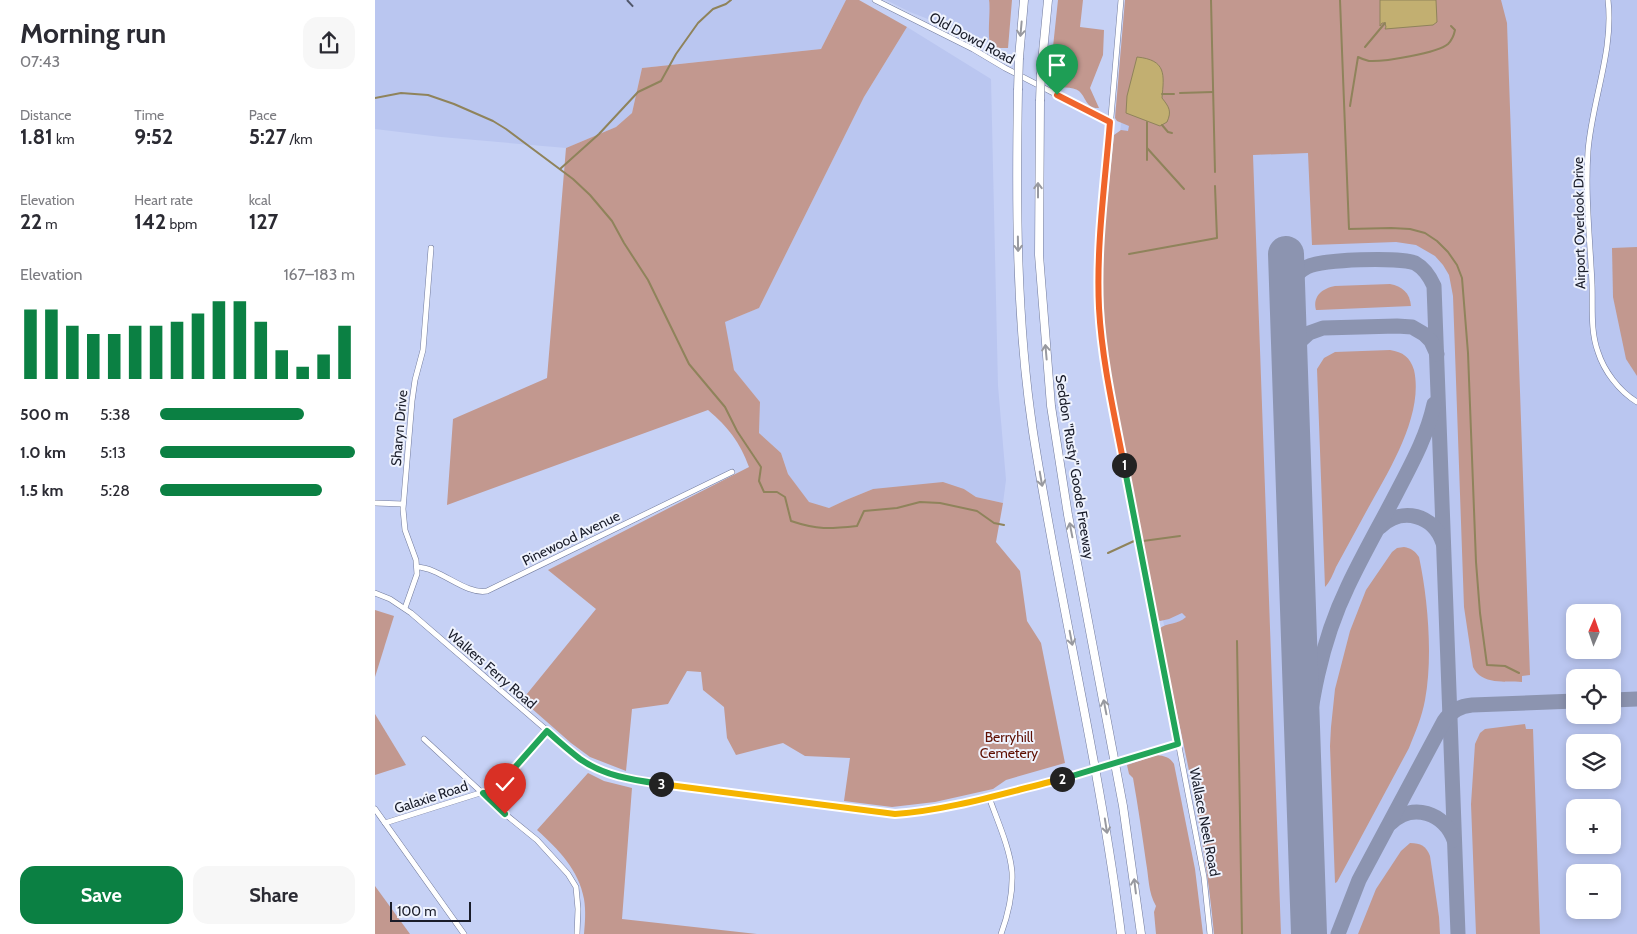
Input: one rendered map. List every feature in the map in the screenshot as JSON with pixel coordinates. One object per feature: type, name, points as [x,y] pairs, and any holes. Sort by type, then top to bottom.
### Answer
[{"type":"highway","points":[[1024,0],[1017,90],[1017,176],[1023,330],[1033,431],[1096,765],[1121,934]]},
{"type":"highway","name":"Seddon \"Rusty\" Goode Freeway","points":[[1048,0],[1040,101],[1039,255],[1051,406],[1068,514],[1123,806],[1141,934]]},
{"type":"street","name":"Old Dowd Road","points":[[875,0],[973,49],[1110,122]]},
{"type":"street","points":[[1110,122],[1121,0]]},
{"type":"street","name":"Airport Overlook Drive","points":[[1608,0],[1609,30],[1588,150],[1588,205],[1593,323],[1597,351],[1603,364],[1611,378],[1637,402]]},
{"type":"street","name":"Wallace Neel Road","points":[[1110,122],[1098,275],[1102,345],[1204,877],[1211,934]]},
{"type":"street","name":"Sharyn Drive","points":[[405,608],[416,577],[417,560],[405,530],[403,504],[412,401],[423,350],[431,248]]},
{"type":"street","name":"Pinewood Avenue","points":[[417,567],[432,570],[475,590],[487,591],[731,472]]},
{"type":"street","points":[[375,503],[403,504]]},
{"type":"street","name":"Walkers Ferry Road","points":[[375,593],[405,608],[579,758],[598,769],[621,778],[895,814],[927,810],[989,797],[1073,776],[1178,744]]},
{"type":"street","name":"Galaxie Road","points":[[385,823],[483,793],[490,793],[495,790],[547,731]]},
{"type":"street","points":[[424,739],[505,814],[542,845],[573,882],[576,887],[578,909],[577,934]]},
{"type":"street","points":[[989,797],[1007,850],[1012,873],[1009,904],[1001,934]]},
{"type":"street","points":[[375,809],[464,934]]},
{"type":"shaded area","points":[[375,0],[846,0],[821,49],[642,68],[632,113],[616,127],[566,148],[375,129]]},
{"type":"shaded area","points":[[886,0],[989,0],[991,12],[989,43],[910,12]]},
{"type":"shaded area","points":[[1136,0],[1637,0],[1637,934],[1220,934],[1164,625],[1139,502],[1109,224]]},
{"type":"shaded area","points":[[1380,0],[1436,0],[1437,22],[1433,25],[1385,29],[1385,23],[1382,23],[1380,26]]},
{"type":"shaded area","points":[[907,27],[991,79],[998,386],[1006,480],[1003,503],[976,497],[964,489],[873,489],[829,508],[809,503],[788,474],[781,453],[759,433],[760,402],[734,370],[724,322],[759,308],[864,97]]},
{"type":"shaded area","points":[[1137,57],[1154,61],[1159,65],[1163,76],[1162,98],[1168,107],[1169,118],[1167,122],[1160,126],[1126,113],[1127,96]]},
{"type":"green space","name":"Berryhill Cemetery","points":[[846,0],[859,0],[907,27],[864,97],[759,308],[725,322],[734,370],[760,402],[759,433],[781,453],[788,474],[809,502],[829,508],[873,489],[943,482],[964,489],[976,497],[1003,503],[996,542],[1020,571],[1027,621],[1041,643],[1065,763],[1006,780],[993,789],[935,802],[892,807],[844,801],[850,758],[805,756],[783,743],[736,755],[727,738],[724,707],[703,690],[701,672],[687,671],[668,704],[632,709],[626,771],[590,757],[522,700],[596,609],[548,570],[749,467],[742,450],[733,436],[708,410],[447,505],[453,419],[547,378],[566,148],[616,127],[632,113],[642,68],[821,49]]},
{"type":"green space","points":[[989,0],[1012,0],[1008,48],[992,48],[990,44]]},
{"type":"green space","points":[[1058,0],[1083,0],[1080,27],[1104,30],[1103,55],[1090,88],[1099,108],[1091,107],[1076,89],[1051,87],[1058,83],[1060,78],[1050,75]]},
{"type":"green space","points":[[1125,0],[1501,0],[1507,23],[1530,675],[1522,676],[1522,682],[1502,682],[1488,679],[1477,673],[1473,667],[1464,607],[1453,296],[1449,275],[1435,256],[1416,245],[1396,242],[1312,245],[1308,153],[1253,155],[1281,934],[1214,934],[1205,857],[1159,629],[1165,625],[1183,620],[1186,617],[1182,613],[1169,619],[1160,621],[1157,619],[1107,358],[1103,310],[1103,241],[1114,135],[1121,130],[1128,131],[1129,126],[1117,121],[1115,118]]},
{"type":"green space","points":[[1637,247],[1637,376],[1626,359],[1613,297],[1612,248]]},
{"type":"green space","points":[[1390,284],[1398,286],[1405,291],[1411,306],[1316,310],[1317,297],[1331,287]]},
{"type":"green space","points":[[1390,350],[1405,356],[1414,370],[1416,389],[1408,429],[1390,469],[1325,587],[1317,369],[1324,358],[1335,352]]},
{"type":"green space","points":[[1404,547],[1413,550],[1419,557],[1425,591],[1429,665],[1425,700],[1409,748],[1335,883],[1330,746],[1335,689],[1350,631],[1366,590],[1392,552],[1397,548]]},
{"type":"green space","points":[[375,610],[394,616],[375,677]]},
{"type":"green space","points":[[375,714],[406,765],[375,775]]},
{"type":"green space","points":[[1525,724],[1526,729],[1533,729],[1540,934],[1476,934],[1471,804],[1475,744],[1480,733],[1485,729]]},
{"type":"green space","points":[[1157,755],[1169,758],[1174,764],[1195,869],[1203,934],[1156,934],[1154,912],[1156,906],[1149,885],[1133,778],[1129,774],[1127,765]]},
{"type":"green space","points":[[588,773],[604,781],[632,788],[622,919],[757,934],[584,934],[585,903],[577,879],[567,861],[537,830]]},
{"type":"green space","points":[[1410,843],[1423,846],[1430,856],[1440,934],[1358,934],[1376,889],[1401,851]]},
{"type":"green space","points":[[375,886],[410,934],[375,934]]},
{"type":"waterway","points":[[560,169],[599,134],[638,92],[661,81],[676,54],[698,23],[713,9],[731,0]]},
{"type":"waterway","points":[[1211,0],[1215,172]]},
{"type":"waterway","points":[[1340,0],[1349,229],[1391,228],[1410,229],[1425,233],[1448,252],[1457,265],[1462,278],[1468,353],[1476,562],[1487,665],[1505,666],[1519,673]]},
{"type":"waterway","points":[[1365,47],[1385,23]]},
{"type":"waterway","points":[[1350,106],[1358,57],[1369,61],[1376,61],[1433,51],[1451,41],[1455,30],[1451,26]]},
{"type":"waterway","points":[[1180,93],[1213,92]]},
{"type":"waterway","points":[[375,98],[401,93],[428,95],[493,121],[573,179],[590,195],[612,221],[648,280],[689,364],[725,407],[737,431],[761,467],[759,481],[764,492],[777,492],[785,497],[791,521],[824,528],[857,526],[864,511],[897,508],[920,502],[940,503],[977,511],[994,523],[1004,525]]},
{"type":"waterway","points":[[1162,94],[1174,94]]},
{"type":"waterway","points":[[1147,122],[1147,160]]},
{"type":"waterway","points":[[1162,125],[1168,132],[1172,133]]},
{"type":"waterway","points":[[1147,148],[1184,189]]},
{"type":"waterway","points":[[1129,254],[1217,238],[1215,186]]},
{"type":"waterway","points":[[1143,541],[1180,536]]},
{"type":"waterway","points":[[1108,553],[1134,541]]},
{"type":"waterway","points":[[1237,641],[1242,934]]},
{"type":"taxiway","points":[[1287,298],[1293,280],[1299,273],[1307,267],[1328,262],[1407,261],[1421,267],[1434,286],[1458,934]]},
{"type":"taxiway","points":[[1290,373],[1292,355],[1297,344],[1309,333],[1323,328],[1412,327],[1431,341],[1437,354]]},
{"type":"taxiway","points":[[1304,766],[1313,697],[1330,630],[1354,574],[1419,449],[1434,404]]},
{"type":"taxiway","points":[[1380,527],[1398,517],[1407,515],[1416,517],[1425,520],[1432,526],[1439,533],[1443,543]]},
{"type":"taxiway","points":[[1621,700],[1637,699]]},
{"type":"taxiway","points":[[1338,934],[1359,880],[1444,721],[1450,714],[1460,708],[1472,705],[1566,701]]},
{"type":"taxiway","points":[[1391,823],[1408,813],[1418,812],[1427,814],[1436,817],[1443,823],[1450,831],[1454,840]]},
{"type":"runway","points":[[1286,254],[1309,934]]},
{"type":"railway","points":[[627,0],[639,13]]},
{"type":"route","points":[[505,814],[483,793],[493,792],[547,731],[583,761],[621,778],[895,814],[954,805],[1073,776],[1178,744],[1102,345],[1098,275],[1110,122],[1057,95]]}]
